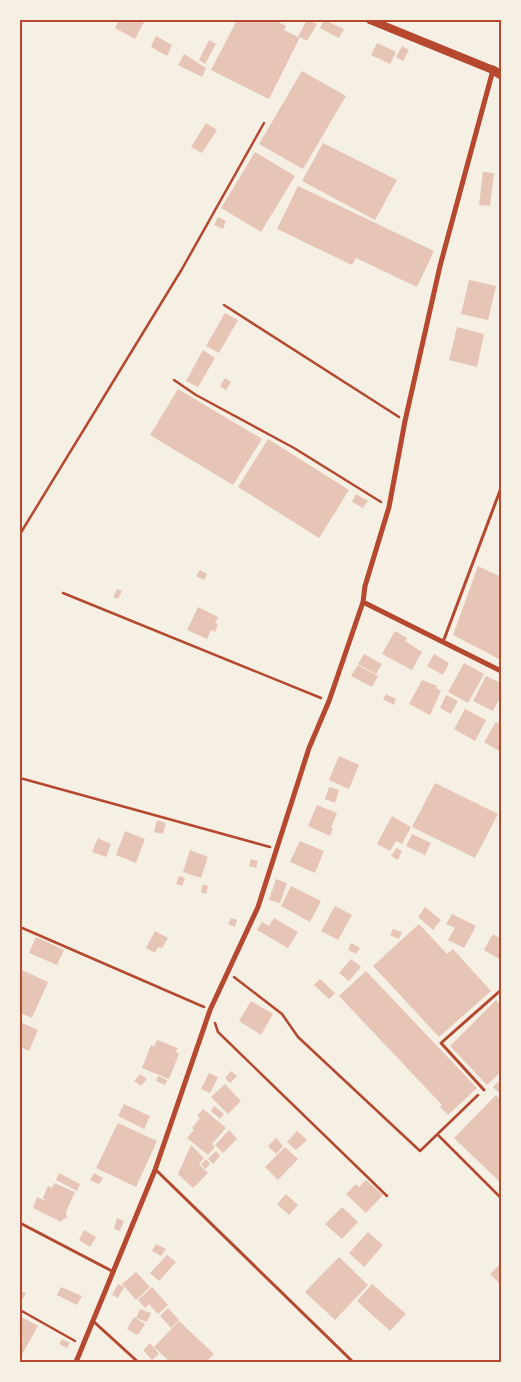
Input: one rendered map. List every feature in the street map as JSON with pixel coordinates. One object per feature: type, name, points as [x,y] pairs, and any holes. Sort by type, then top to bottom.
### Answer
[{"type":"street","points":[[76,1362],[155,1170],[210,1010],[229,973],[258,907],[309,748],[329,701],[363,602],[365,586],[388,507],[404,420],[440,266],[498,72],[370,20]]},
{"type":"street","points":[[363,602],[501,671]]},
{"type":"lane","points":[[442,643],[501,488]]},
{"type":"lane","points":[[484,1090],[441,1043],[501,990]]},
{"type":"lane","points":[[155,1170],[353,1362]]},
{"type":"lane","points":[[20,1223],[112,1271]]},
{"type":"lane","points":[[92,1320],[138,1362]]},
{"type":"path","points":[[20,534],[182,269],[264,123]]},
{"type":"path","points":[[224,305],[404,420]]},
{"type":"path","points":[[174,380],[196,395],[294,448],[388,507]]},
{"type":"path","points":[[63,593],[329,701]]},
{"type":"path","points":[[20,778],[276,849]]},
{"type":"path","points":[[20,927],[210,1010],[218,1032],[387,1196]]},
{"type":"path","points":[[229,973],[282,1014],[298,1037],[420,1152],[439,1136],[484,1090]]},
{"type":"path","points":[[439,1136],[501,1198]]},
{"type":"path","points":[[20,1310],[82,1345]]},
{"type":"building","points":[[119,20],[145,20],[135,39],[115,28]]},
{"type":"building","points":[[237,20],[274,20],[286,26],[284,30],[298,37],[307,20],[317,24],[307,41],[300,37],[269,99],[211,70]]},
{"type":"building","points":[[324,20],[344,29],[339,38],[320,28]]},
{"type":"building","points":[[156,36],[172,45],[167,56],[151,47]]},
{"type":"building","points":[[209,40],[216,44],[205,64],[199,60]]},
{"type":"building","points":[[377,43],[396,52],[390,64],[371,55]]},
{"type":"building","points":[[402,46],[409,50],[403,61],[396,57]]},
{"type":"building","points":[[184,54],[206,68],[202,77],[178,65]]},
{"type":"building","points":[[302,71],[346,96],[303,169],[259,144]]},
{"type":"building","points":[[206,123],[217,130],[202,153],[191,147]]},
{"type":"building","points":[[323,143],[397,180],[375,220],[302,181]]},
{"type":"building","points":[[255,152],[295,176],[261,232],[221,208]]},
{"type":"building","points":[[483,172],[494,173],[490,206],[479,205]]},
{"type":"building","points":[[298,186],[434,251],[417,287],[356,258],[352,265],[277,229]]},
{"type":"building","points":[[218,217],[226,221],[223,229],[214,225]]},
{"type":"building","points":[[469,280],[496,286],[488,320],[461,314]]},
{"type":"building","points":[[225,313],[238,320],[219,353],[206,346]]},
{"type":"building","points":[[457,327],[484,334],[477,367],[449,360]]},
{"type":"building","points":[[203,350],[215,358],[198,387],[186,381]]},
{"type":"building","points":[[225,378],[231,382],[226,390],[220,386]]},
{"type":"building","points":[[178,389],[262,439],[233,485],[150,435]]},
{"type":"building","points":[[268,439],[349,490],[319,538],[238,487]]},
{"type":"building","points":[[356,494],[368,501],[363,508],[352,502]]},
{"type":"building","points":[[478,566],[501,577],[501,660],[453,635]]},
{"type":"building","points":[[200,570],[207,574],[204,580],[196,576]]},
{"type":"building","points":[[117,589],[122,591],[118,599],[113,597]]},
{"type":"building","points":[[198,607],[218,617],[215,623],[218,624],[215,632],[211,630],[207,639],[187,630]]},
{"type":"building","points":[[395,631],[407,638],[405,641],[422,652],[412,670],[382,654]]},
{"type":"building","points":[[364,654],[382,664],[376,674],[358,664]]},
{"type":"building","points":[[434,654],[449,663],[443,675],[427,666]]},
{"type":"building","points":[[464,663],[484,674],[468,703],[448,692]]},
{"type":"building","points":[[358,665],[378,676],[372,687],[351,676]]},
{"type":"building","points":[[486,676],[501,683],[501,696],[493,711],[473,701]]},
{"type":"building","points":[[422,680],[437,686],[436,688],[441,691],[430,715],[409,704]]},
{"type":"building","points":[[386,694],[396,699],[394,705],[383,699]]},
{"type":"building","points":[[446,695],[458,701],[451,714],[440,708]]},
{"type":"building","points":[[465,709],[486,720],[475,741],[454,729]]},
{"type":"building","points":[[496,722],[501,725],[501,752],[484,742]]},
{"type":"building","points":[[339,756],[359,765],[349,789],[329,780]]},
{"type":"building","points":[[435,783],[498,814],[475,858],[412,827]]},
{"type":"building","points":[[329,787],[339,790],[335,803],[325,799]]},
{"type":"building","points":[[317,805],[337,813],[330,836],[308,826]]},
{"type":"building","points":[[392,816],[411,827],[402,844],[396,841],[390,851],[377,844]]},
{"type":"building","points":[[157,820],[166,823],[163,834],[154,832]]},
{"type":"building","points":[[125,831],[145,839],[136,863],[116,855]]},
{"type":"building","points":[[412,834],[431,843],[425,855],[406,846]]},
{"type":"building","points":[[98,838],[111,844],[106,857],[92,852]]},
{"type":"building","points":[[300,841],[324,851],[315,873],[290,862]]},
{"type":"building","points":[[396,848],[402,851],[398,860],[391,856]]},
{"type":"building","points":[[190,850],[208,857],[201,878],[183,872]]},
{"type":"building","points":[[251,859],[258,861],[256,868],[249,866]]},
{"type":"building","points":[[179,876],[185,878],[182,886],[176,884]]},
{"type":"building","points":[[276,879],[287,883],[280,903],[269,900]]},
{"type":"building","points":[[203,884],[208,886],[206,894],[201,892]]},
{"type":"building","points":[[291,886],[321,901],[310,922],[281,906]]},
{"type":"building","points":[[335,906],[352,915],[338,940],[321,931]]},
{"type":"building","points":[[425,907],[441,920],[433,930],[418,917]]},
{"type":"building","points":[[452,914],[476,926],[464,948],[448,940],[455,928],[446,924]]},
{"type":"building","points":[[231,918],[237,920],[235,927],[228,924]]},
{"type":"building","points":[[274,918],[298,932],[288,948],[257,930],[262,922],[269,926]]},
{"type":"building","points":[[419,924],[447,954],[453,949],[491,991],[439,1037],[373,966]]},
{"type":"building","points":[[393,929],[402,932],[399,939],[390,935]]},
{"type":"building","points":[[155,931],[168,938],[162,948],[158,947],[155,953],[146,948]]},
{"type":"building","points":[[493,934],[501,939],[501,960],[484,950]]},
{"type":"building","points":[[36,937],[64,950],[57,965],[29,953]]},
{"type":"building","points":[[351,943],[360,948],[356,954],[348,950]]},
{"type":"building","points":[[351,959],[361,967],[349,981],[339,973]]},
{"type":"building","points":[[20,969],[48,982],[32,1018],[20,1013]]},
{"type":"building","points":[[366,971],[477,1088],[448,1115],[440,1107],[442,1105],[339,996]]},
{"type":"building","points":[[320,979],[335,993],[329,999],[314,985]]},
{"type":"building","points":[[496,1000],[501,1005],[501,1072],[487,1085],[450,1046]]},
{"type":"building","points":[[251,1001],[273,1014],[261,1035],[239,1021]]},
{"type":"building","points":[[20,1022],[38,1030],[29,1051],[20,1047]]},
{"type":"building","points":[[157,1040],[178,1048],[176,1052],[179,1054],[169,1079],[142,1068],[151,1045],[154,1047]]},
{"type":"building","points":[[231,1071],[237,1076],[230,1083],[225,1078]]},
{"type":"building","points":[[209,1073],[218,1077],[210,1093],[201,1089]]},
{"type":"building","points":[[140,1074],[147,1079],[141,1086],[134,1081]]},
{"type":"building","points":[[158,1076],[167,1080],[165,1085],[156,1081]]},
{"type":"building","points":[[501,1079],[501,1095],[493,1087]]},
{"type":"building","points":[[225,1084],[241,1101],[228,1114],[211,1097]]},
{"type":"building","points":[[496,1095],[501,1100],[501,1183],[454,1138]]},
{"type":"building","points":[[124,1104],[150,1116],[144,1129],[118,1116]]},
{"type":"building","points":[[214,1106],[224,1114],[220,1119],[211,1111]]},
{"type":"building","points":[[203,1109],[226,1128],[212,1144],[215,1147],[208,1155],[187,1138],[194,1130],[192,1128],[200,1118],[197,1116]]},
{"type":"building","points":[[118,1123],[157,1141],[136,1187],[96,1168]]},
{"type":"building","points":[[229,1130],[237,1139],[223,1153],[215,1145]]},
{"type":"building","points":[[297,1131],[307,1140],[296,1150],[287,1142]]},
{"type":"building","points":[[276,1138],[283,1146],[276,1154],[268,1146]]},
{"type":"building","points":[[191,1145],[204,1158],[199,1164],[208,1173],[193,1188],[178,1174]]},
{"type":"building","points":[[285,1147],[298,1159],[278,1180],[265,1167]]},
{"type":"building","points":[[216,1151],[220,1156],[213,1164],[208,1159]]},
{"type":"building","points":[[206,1159],[210,1164],[205,1169],[201,1164]]},
{"type":"building","points":[[59,1173],[80,1184],[77,1191],[56,1180]]},
{"type":"building","points":[[94,1173],[103,1178],[99,1184],[90,1180]]},
{"type":"building","points":[[366,1180],[383,1195],[366,1213],[346,1194],[356,1184],[359,1187]]},
{"type":"building","points":[[54,1183],[75,1192],[66,1212],[67,1218],[61,1222],[33,1208],[37,1197],[46,1201],[43,1198],[48,1186],[52,1188]]},
{"type":"building","points":[[286,1194],[298,1205],[289,1215],[277,1204]]},
{"type":"building","points":[[342,1207],[358,1222],[342,1239],[325,1224]]},
{"type":"building","points":[[117,1218],[124,1221],[120,1231],[114,1229]]},
{"type":"building","points":[[84,1230],[96,1237],[90,1247],[79,1240]]},
{"type":"building","points":[[368,1232],[383,1245],[364,1267],[349,1253]]},
{"type":"building","points":[[156,1244],[166,1249],[161,1256],[152,1251]]},
{"type":"building","points":[[167,1255],[176,1262],[159,1281],[150,1273]]},
{"type":"building","points":[[339,1257],[368,1285],[335,1320],[305,1292]]},
{"type":"building","points":[[501,1263],[501,1285],[490,1274]]},
{"type":"building","points":[[136,1272],[150,1287],[136,1300],[122,1284]]},
{"type":"building","points":[[118,1284],[124,1287],[118,1298],[112,1295]]},
{"type":"building","points":[[372,1284],[406,1314],[390,1331],[357,1301]]},
{"type":"building","points":[[61,1287],[82,1296],[77,1305],[57,1295]]},
{"type":"building","points":[[152,1287],[168,1305],[158,1314],[149,1304],[145,1308],[138,1300]]},
{"type":"building","points":[[20,1291],[26,1293],[22,1300],[20,1299]]},
{"type":"building","points":[[168,1308],[179,1320],[171,1328],[160,1316]]},
{"type":"building","points":[[140,1309],[151,1313],[147,1322],[136,1318]]},
{"type":"building","points":[[20,1316],[38,1326],[20,1358]]},
{"type":"building","points":[[134,1317],[145,1324],[138,1335],[127,1329]]},
{"type":"building","points":[[179,1321],[214,1354],[206,1362],[170,1362],[154,1347]]},
{"type":"building","points":[[62,1339],[70,1343],[67,1348],[59,1344]]},
{"type":"building","points":[[150,1343],[159,1354],[152,1360],[143,1350]]}]
